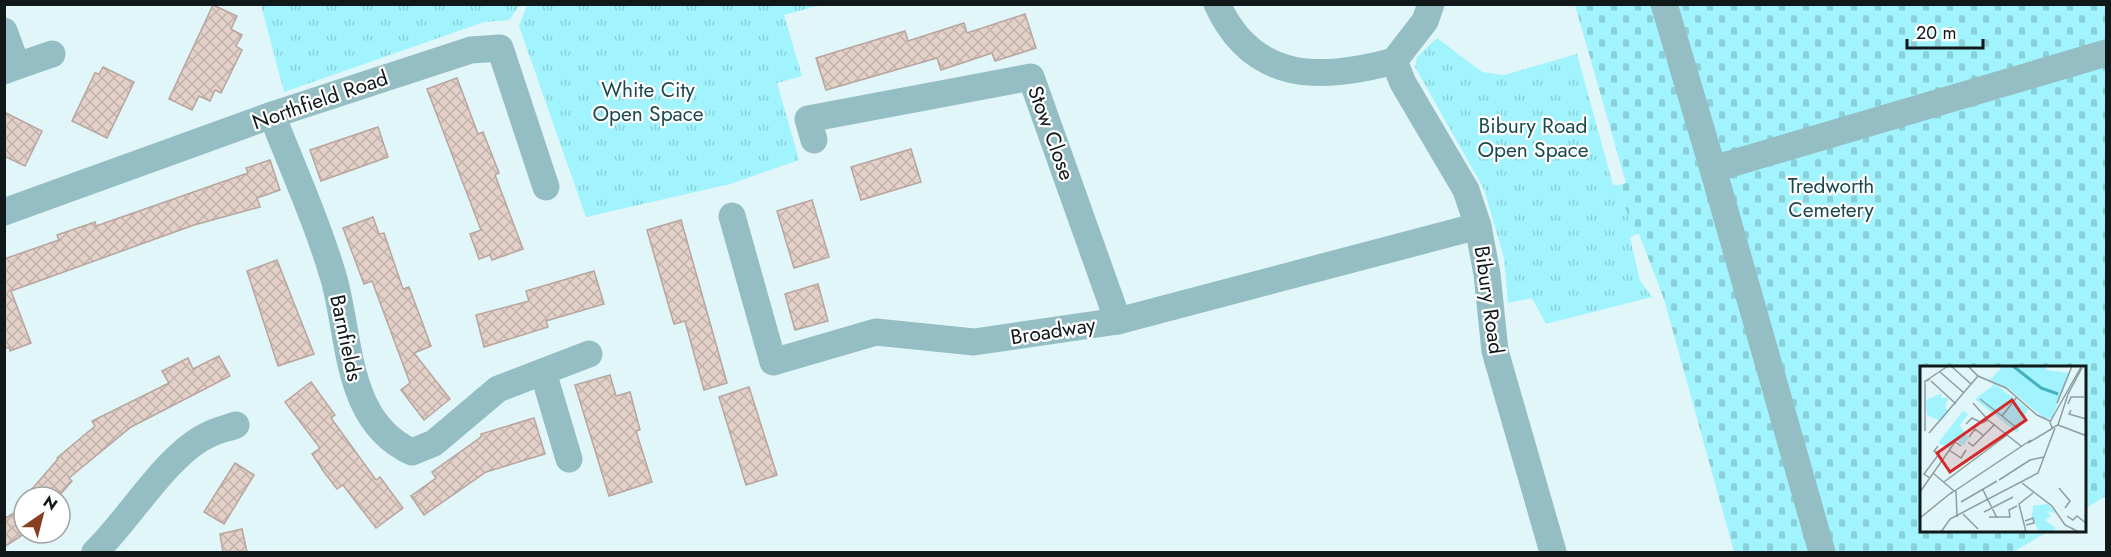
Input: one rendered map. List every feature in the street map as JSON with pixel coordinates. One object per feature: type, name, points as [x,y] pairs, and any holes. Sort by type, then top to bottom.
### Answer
[{"type":"street","points":[[1217,4],[1227,26],[1250,51],[1281,69],[1317,74],[1350,71],[1394,61],[1425,21],[1431,4]]},
{"type":"street","points":[[1664,4],[1822,552]]},
{"type":"street","points":[[4,31],[11,69],[52,54]]},
{"type":"street","name":"Northfield Road","points":[[4,212],[272,115],[471,50],[500,48],[546,187]]},
{"type":"street","points":[[1713,169],[2106,53]]},
{"type":"street","name":"Bibury Road","points":[[1394,61],[1403,83],[1466,190],[1479,226],[1487,274],[1495,351],[1552,552]]},
{"type":"street","name":"Stow Close","points":[[814,140],[808,119],[1031,77],[1118,321]]},
{"type":"street","name":"Barnfields","points":[[272,115],[334,280],[356,387],[384,434],[412,452],[434,443],[498,389],[589,354]]},
{"type":"street","name":"Broadway","points":[[732,216],[773,362],[876,332],[974,342],[1118,321],[1479,226]]},
{"type":"street","points":[[543,372],[569,459]]},
{"type":"street","points":[[94,552],[114,534],[180,455],[208,434],[236,425]]},
{"type":"green space","points":[[261,4],[520,5],[509,20],[484,22],[284,92]]},
{"type":"green space","name":"White City Open Space","points":[[527,5],[821,5],[784,15],[802,76],[777,83],[799,160],[730,184],[586,217],[519,26]]},
{"type":"green space","name":"Tredworth Cemetery","points":[[1575,5],[2106,5],[2106,496],[2087,507],[2087,366],[1920,366],[1920,533],[2045,533],[2013,552],[1734,552],[1664,299],[1639,234],[1634,235],[1618,185],[1626,183]]},
{"type":"green space","name":"Bibury Road Open Space","points":[[1437,38],[1482,72],[1504,75],[1577,54],[1613,185],[1618,185],[1634,235],[1630,238],[1640,281],[1652,297],[1546,324],[1532,298],[1508,303],[1504,258],[1484,189],[1415,67],[1417,57]]},
{"type":"building","points":[[213,5],[237,16],[231,29],[242,35],[236,46],[242,50],[221,93],[215,90],[210,101],[199,96],[192,110],[169,99]]},
{"type":"building","points":[[1025,14],[1036,48],[995,61],[992,53],[941,70],[937,58],[826,90],[816,58],[905,31],[908,41],[964,23],[967,33]]},
{"type":"building","points":[[103,67],[134,82],[107,138],[72,121],[95,73],[99,74]]},
{"type":"building","points":[[457,78],[478,134],[483,132],[499,173],[495,175],[523,249],[492,260],[490,255],[479,259],[470,234],[481,230],[427,89]]},
{"type":"building","points":[[4,112],[42,131],[25,166],[4,156]]},
{"type":"building","points":[[378,127],[388,157],[321,181],[310,150]]},
{"type":"building","points":[[911,149],[921,182],[861,200],[851,167]]},
{"type":"building","points":[[270,160],[280,190],[257,198],[260,207],[194,225],[11,291],[31,343],[10,351],[9,347],[4,349],[4,259],[59,240],[57,235],[95,222],[96,226],[248,173],[246,168]]},
{"type":"building","points":[[812,200],[829,257],[794,268],[777,211]]},
{"type":"building","points":[[373,217],[379,234],[384,233],[403,289],[409,287],[431,346],[414,353],[450,399],[424,420],[401,390],[410,383],[372,281],[364,284],[343,228]]},
{"type":"building","points":[[681,220],[727,383],[704,390],[685,321],[674,324],[647,230]]},
{"type":"building","points":[[277,260],[314,354],[278,366],[247,271]]},
{"type":"building","points":[[594,271],[604,304],[546,321],[548,327],[484,347],[476,315],[529,301],[526,291]]},
{"type":"building","points":[[818,284],[828,321],[795,330],[785,294]]},
{"type":"building","points":[[219,356],[230,376],[131,427],[69,478],[72,481],[68,485],[35,485],[57,458],[95,426],[92,421],[169,383],[162,371],[188,358],[193,369]]},
{"type":"building","points":[[610,375],[616,396],[630,392],[640,430],[636,431],[652,482],[609,496],[575,385]]},
{"type":"building","points":[[311,382],[335,415],[331,418],[376,480],[380,477],[403,508],[376,528],[343,485],[337,489],[324,472],[312,454],[320,448],[285,402]]},
{"type":"building","points":[[749,387],[777,475],[746,485],[719,397]]},
{"type":"building","points":[[534,418],[545,454],[486,472],[424,515],[411,496],[436,478],[432,472],[481,437],[481,434]]},
{"type":"building","points":[[235,463],[254,475],[224,524],[204,512]]},
{"type":"building","points":[[12,514],[12,542],[4,547],[4,519]]},
{"type":"building","points":[[242,529],[247,552],[223,552],[220,534]]}]
